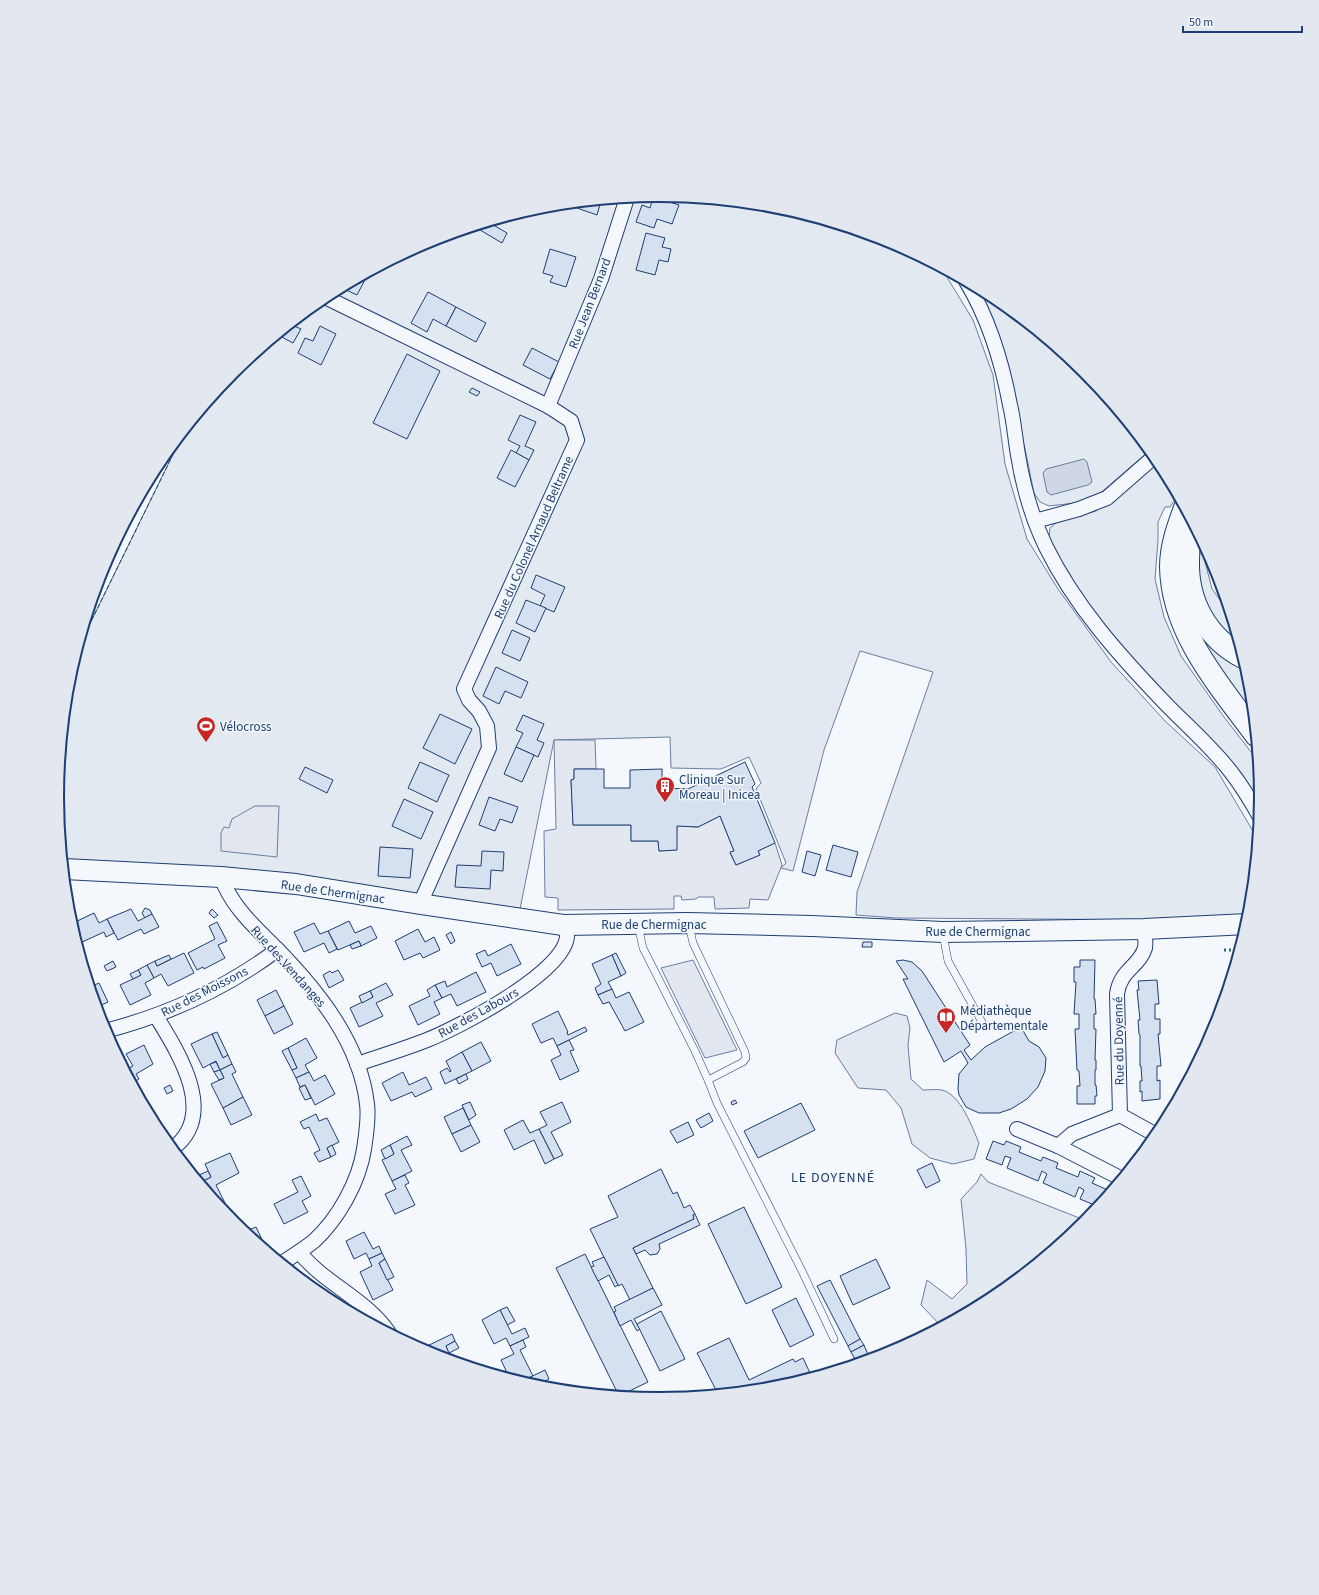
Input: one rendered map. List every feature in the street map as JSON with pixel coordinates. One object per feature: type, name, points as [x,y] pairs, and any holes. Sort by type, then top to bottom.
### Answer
[{"type":"highway","points":[[1183,514],[1176,531],[1171,567],[1173,589],[1184,628],[1204,662],[1251,728]]},
{"type":"highway","points":[[1193,531],[1188,552],[1188,575],[1194,602],[1203,621],[1214,636],[1237,653]]},
{"type":"street","name":"Rue Jean Bernard","points":[[548,406],[601,279],[625,203]]},
{"type":"street","points":[[971,290],[982,313],[997,351],[1011,405],[1018,456],[1026,494],[1035,521],[1058,568],[1102,633],[1137,673],[1210,747],[1232,772],[1255,809]]},
{"type":"street","name":"Rue du Colonel Arnaud Beltrame","points":[[332,300],[548,406],[571,421],[577,440],[464,689],[469,700],[479,710],[487,726],[489,748],[420,904]]},
{"type":"street","points":[[1035,521],[1079,509],[1107,498],[1150,460]]},
{"type":"street","name":"Rue de Chermignac","points":[[68,869],[221,877],[296,884],[563,925],[688,923],[812,926],[943,932],[1144,929],[1242,924]]},
{"type":"street","name":"Rue des Vendanges","points":[[221,877],[225,889],[237,908],[304,979],[326,1006],[341,1029],[357,1064],[363,1082],[367,1106],[366,1135],[362,1161],[354,1185],[341,1207],[315,1240],[286,1261]]},
{"type":"street","name":"Rue des Labours","points":[[357,1064],[404,1049],[446,1032],[514,994],[533,980],[561,951],[567,934],[563,925]]},
{"type":"street","name":"Rue du Doyenné","points":[[1120,1115],[1118,985],[1122,978],[1139,959],[1144,950],[1144,929]]},
{"type":"street","name":"Rue des Moissons","points":[[111,1029],[156,1016],[207,992],[260,962],[277,950]]},
{"type":"street","points":[[156,1016],[182,1062],[190,1080],[193,1098],[190,1127],[184,1137],[176,1144]]},
{"type":"street","points":[[1058,1146],[1072,1134],[1120,1115],[1152,1133]]},
{"type":"street","points":[[1017,1129],[1058,1146],[1118,1177]]},
{"type":"street","points":[[299,1252],[313,1266],[376,1316],[382,1324]]},
{"type":"lane","points":[[637,923],[643,948],[695,1050],[717,1103],[802,1271],[834,1339]]},
{"type":"lane","points":[[688,923],[693,943],[746,1052],[746,1058],[743,1062],[708,1080]]},
{"type":"lane","points":[[943,932],[948,961],[983,1024]]},
{"type":"shaded area","points":[[621,203],[698,203],[776,213],[814,222],[887,247],[923,263],[946,276],[973,320],[993,375],[1005,464],[1027,539],[1058,589],[1111,662],[1165,721],[1215,767],[1254,833],[1250,875],[1244,915],[1175,920],[896,918],[856,915],[857,892],[933,672],[860,651],[824,750],[793,871],[781,868],[786,863],[756,789],[761,783],[749,757],[721,769],[671,768],[670,737],[554,740],[520,909],[68,869],[65,836],[65,759],[75,681],[91,622],[173,455],[212,405],[238,376],[297,325],[329,302],[396,263],[432,247],[505,222],[543,213]]},
{"type":"shaded area","points":[[977,294],[1022,325],[1081,376],[1132,435],[1146,454],[1098,495],[1075,503],[1049,506],[1040,502],[1034,493],[1012,385]]},
{"type":"shaded area","points":[[1084,459],[1087,462],[1092,482],[1088,485],[1051,495],[1047,492],[1043,473],[1046,469]]},
{"type":"shaded area","points":[[1153,464],[1175,500],[1170,507],[1165,507],[1158,522],[1155,579],[1164,617],[1181,656],[1224,717],[1254,755],[1255,793],[1217,745],[1187,716],[1127,652],[1075,588],[1049,537],[1050,528],[1057,522],[1096,511]]},
{"type":"shaded area","points":[[1196,553],[1203,555],[1212,589],[1222,602],[1234,640],[1219,630],[1197,588]]},
{"type":"shaded area","points":[[1199,631],[1240,662],[1249,715],[1213,666]]},
{"type":"shaded area","points":[[554,740],[595,740],[596,769],[574,769],[574,779],[571,780],[573,825],[631,825],[631,841],[658,841],[659,851],[676,850],[677,826],[698,827],[720,816],[734,851],[730,853],[736,865],[760,855],[758,851],[775,843],[782,865],[768,900],[750,899],[749,908],[715,909],[714,897],[698,897],[696,899],[682,900],[681,896],[674,896],[674,909],[558,910],[558,898],[545,897],[544,831],[556,829]]},
{"type":"shaded area","points":[[255,806],[279,806],[277,857],[221,851],[221,833],[224,827],[229,828],[232,819]]},
{"type":"shaded area","points":[[693,960],[737,1050],[705,1058],[661,968]]},
{"type":"shaded area","points":[[895,1013],[907,1016],[910,1028],[908,1045],[911,1079],[923,1090],[942,1090],[955,1098],[965,1112],[979,1143],[974,1159],[953,1164],[930,1158],[912,1144],[901,1108],[886,1090],[858,1088],[835,1053],[837,1040]]},
{"type":"shaded area","points":[[981,1174],[988,1182],[1081,1219],[1022,1270],[990,1293],[939,1323],[921,1305],[927,1280],[952,1299],[967,1284],[966,1249],[961,1199],[977,1182]]},
{"type":"building","points":[[652,202],[670,202],[679,205],[672,224],[657,219],[654,228],[636,222],[642,205],[650,208]]},
{"type":"building","points":[[600,205],[597,215],[577,208],[582,207]]},
{"type":"building","points":[[496,225],[507,233],[502,243],[480,230]]},
{"type":"building","points":[[646,233],[665,238],[662,247],[671,249],[668,262],[659,260],[655,275],[636,270]]},
{"type":"building","points":[[550,249],[576,257],[566,287],[550,282],[553,276],[543,273]]},
{"type":"building","points":[[365,281],[357,295],[348,291]]},
{"type":"building","points":[[428,292],[456,307],[446,326],[433,319],[427,332],[411,323]]},
{"type":"building","points":[[456,307],[486,323],[476,342],[446,326]]},
{"type":"building","points":[[295,326],[301,329],[293,343],[282,337]]},
{"type":"building","points":[[320,326],[336,334],[321,365],[298,353],[305,338],[313,341]]},
{"type":"building","points":[[532,348],[559,362],[550,379],[523,365]]},
{"type":"building","points":[[407,354],[440,371],[407,439],[373,423]]},
{"type":"building","points":[[472,388],[480,392],[477,396],[469,392]]},
{"type":"building","points":[[520,415],[536,422],[525,446],[534,450],[529,460],[516,453],[520,446],[508,440]]},
{"type":"building","points":[[511,450],[529,460],[515,487],[497,478]]},
{"type":"building","points":[[536,575],[565,587],[554,612],[540,606],[545,595],[531,588]]},
{"type":"building","points":[[526,600],[546,608],[535,632],[516,623]]},
{"type":"building","points":[[512,630],[530,638],[520,661],[502,653]]},
{"type":"building","points":[[496,667],[528,682],[521,698],[505,691],[499,704],[483,696]]},
{"type":"building","points":[[440,714],[472,729],[455,764],[423,748]]},
{"type":"building","points":[[523,715],[544,724],[537,740],[544,743],[538,757],[516,747],[523,733],[516,730]]},
{"type":"building","points":[[516,747],[534,755],[522,782],[504,774]]},
{"type":"building","points":[[420,762],[449,775],[437,802],[408,788]]},
{"type":"building","name":"Clinique Sur Moreau | Inicea","points":[[745,762],[755,784],[752,787],[775,843],[758,851],[760,855],[736,865],[730,852],[734,851],[720,816],[698,827],[677,826],[677,850],[659,851],[658,841],[631,841],[631,825],[573,825],[571,780],[574,779],[574,769],[604,769],[604,788],[630,788],[630,770],[662,769],[662,788],[688,789]]},
{"type":"building","points":[[305,767],[333,780],[327,793],[299,779]]},
{"type":"building","points":[[489,797],[518,807],[512,823],[500,819],[495,831],[479,825]]},
{"type":"building","points":[[404,799],[433,812],[421,839],[392,826]]},
{"type":"building","points":[[833,845],[858,852],[851,877],[826,870]]},
{"type":"building","points":[[380,847],[413,849],[410,878],[378,876]]},
{"type":"building","points":[[482,851],[504,852],[503,871],[491,870],[490,889],[455,887],[457,865],[481,866]]},
{"type":"building","points":[[807,851],[821,855],[815,876],[802,872]]},
{"type":"building","points":[[145,908],[150,910],[152,914],[145,918],[142,913]]},
{"type":"building","points":[[131,909],[138,921],[152,914],[159,927],[144,934],[141,929],[118,940],[107,919]]},
{"type":"building","points":[[212,909],[218,915],[214,918],[209,913]]},
{"type":"building","points":[[94,913],[99,923],[107,919],[114,933],[106,937],[104,932],[82,942],[77,921]]},
{"type":"building","points":[[349,921],[355,933],[371,926],[377,938],[361,946],[359,941],[338,950],[328,931]]},
{"type":"building","points":[[217,922],[227,941],[218,945],[225,958],[204,969],[203,967],[197,970],[188,953],[215,939],[209,926]]},
{"type":"building","points":[[314,923],[320,934],[328,931],[337,949],[329,953],[324,943],[304,952],[294,932]]},
{"type":"building","points":[[418,929],[425,942],[434,937],[440,950],[423,958],[420,953],[404,960],[395,941]]},
{"type":"building","points":[[451,932],[455,941],[451,944],[446,935]]},
{"type":"building","points":[[359,941],[361,946],[352,949],[350,945]]},
{"type":"building","points":[[863,942],[872,942],[872,947],[862,947]]},
{"type":"building","points":[[511,944],[521,964],[497,976],[491,963],[482,967],[476,954],[485,950],[488,956]]},
{"type":"building","points":[[184,953],[194,973],[168,986],[161,974],[154,978],[147,965],[155,961],[157,966]]},
{"type":"building","points":[[616,953],[626,973],[621,976],[612,955]]},
{"type":"building","points":[[169,955],[171,959],[157,966],[155,961]]},
{"type":"building","points":[[612,955],[621,976],[608,982],[612,989],[598,995],[595,988],[601,984],[592,964]]},
{"type":"building","name":"Médiathèque Départementale","points":[[903,960],[912,962],[922,971],[970,1045],[964,1050],[971,1060],[985,1047],[1021,1027],[1029,1041],[1039,1047],[1046,1058],[1045,1071],[1038,1087],[1027,1099],[1011,1109],[999,1113],[979,1113],[966,1107],[959,1095],[958,1089],[959,1074],[968,1063],[961,1051],[944,1062],[903,979],[908,979],[896,961]]},
{"type":"building","points":[[1080,960],[1095,960],[1094,999],[1096,1014],[1094,1014],[1094,1029],[1096,1029],[1095,1085],[1097,1096],[1095,1096],[1095,1104],[1077,1104],[1077,1086],[1080,1086],[1079,1071],[1077,1070],[1075,1029],[1079,1029],[1079,1014],[1074,1014],[1076,982],[1074,982],[1074,967],[1080,967]]},
{"type":"building","points":[[113,961],[116,967],[107,971],[104,966]]},
{"type":"building","points":[[147,965],[154,978],[145,983],[151,995],[130,1005],[120,985],[141,975],[138,970]]},
{"type":"building","points":[[138,970],[141,975],[133,979],[130,974]]},
{"type":"building","points":[[338,970],[344,980],[329,988],[323,975],[330,971],[332,973]]},
{"type":"building","points":[[476,972],[486,992],[457,1006],[451,994],[442,998],[435,985],[445,981],[447,987]]},
{"type":"building","points":[[1157,980],[1159,1004],[1155,1004],[1155,1019],[1160,1019],[1160,1034],[1158,1034],[1161,1066],[1157,1066],[1157,1081],[1160,1080],[1160,1099],[1142,1101],[1142,1091],[1140,1092],[1140,1081],[1142,1081],[1138,1020],[1140,1020],[1137,990],[1139,990],[1138,981]]},
{"type":"building","points":[[99,983],[108,1002],[102,1005],[95,985]]},
{"type":"building","points":[[386,983],[393,995],[376,1003],[383,1016],[359,1027],[350,1008],[373,997],[370,991]]},
{"type":"building","points":[[435,985],[442,998],[434,1002],[440,1014],[418,1025],[409,1006],[430,996],[427,990]]},
{"type":"building","points":[[612,989],[616,998],[629,992],[644,1022],[625,1031],[609,1002],[603,1004],[598,995]]},
{"type":"building","points":[[276,990],[284,1006],[265,1016],[257,1000]]},
{"type":"building","points":[[370,991],[373,997],[362,1003],[359,996]]},
{"type":"building","points":[[284,1006],[293,1024],[274,1034],[265,1016]]},
{"type":"building","points":[[558,1011],[568,1035],[585,1027],[587,1031],[557,1046],[553,1038],[541,1043],[532,1024]]},
{"type":"building","points":[[217,1032],[228,1055],[223,1058],[212,1034]]},
{"type":"building","points":[[212,1034],[223,1058],[228,1055],[232,1064],[220,1070],[216,1061],[203,1068],[191,1044]]},
{"type":"building","points":[[306,1038],[317,1058],[305,1065],[309,1072],[296,1078],[292,1070],[297,1068],[288,1048]]},
{"type":"building","points":[[569,1040],[574,1050],[570,1051],[579,1071],[560,1080],[551,1060],[561,1055],[557,1046]]},
{"type":"building","points":[[481,1042],[491,1061],[472,1071],[462,1052]]},
{"type":"building","points":[[144,1045],[153,1064],[136,1074],[139,1079],[136,1081],[129,1068],[133,1066],[126,1054]]},
{"type":"building","points":[[288,1048],[297,1068],[292,1070],[282,1051]]},
{"type":"building","points":[[462,1052],[472,1071],[445,1084],[440,1072],[447,1068],[450,1072],[451,1071],[446,1061]]},
{"type":"building","points":[[216,1062],[220,1070],[214,1072],[210,1064]]},
{"type":"building","points":[[232,1064],[236,1072],[232,1074],[243,1097],[223,1108],[211,1084],[224,1078],[220,1070]]},
{"type":"building","points":[[220,1070],[224,1078],[219,1080],[214,1072]]},
{"type":"building","points":[[309,1072],[314,1081],[325,1075],[335,1094],[315,1105],[305,1085],[300,1087],[296,1078]]},
{"type":"building","points":[[403,1072],[409,1085],[426,1077],[432,1089],[415,1097],[412,1092],[391,1101],[382,1083]]},
{"type":"building","points":[[466,1074],[468,1079],[459,1084],[456,1079]]},
{"type":"building","points":[[170,1085],[173,1091],[167,1094],[164,1088]]},
{"type":"building","points":[[305,1085],[311,1098],[305,1100],[299,1088]]},
{"type":"building","points":[[243,1097],[252,1115],[231,1125],[223,1108]]},
{"type":"building","points":[[735,1100],[737,1103],[732,1105],[731,1102]]},
{"type":"building","points":[[470,1102],[476,1115],[469,1120],[462,1105]]},
{"type":"building","points":[[562,1102],[571,1122],[551,1132],[563,1155],[554,1159],[539,1129],[547,1125],[540,1112]]},
{"type":"building","points":[[801,1103],[815,1130],[758,1158],[744,1131]]},
{"type":"building","points":[[463,1108],[471,1125],[452,1134],[444,1117]]},
{"type":"building","points":[[709,1113],[713,1121],[701,1128],[696,1120]]},
{"type":"building","points":[[316,1114],[319,1121],[327,1118],[339,1142],[327,1148],[331,1157],[319,1162],[314,1153],[320,1150],[309,1127],[304,1129],[300,1122]]},
{"type":"building","points":[[523,1120],[530,1133],[539,1129],[554,1159],[545,1164],[534,1140],[514,1150],[504,1130]]},
{"type":"building","points":[[688,1122],[694,1135],[677,1143],[670,1131]]},
{"type":"building","points":[[471,1125],[480,1142],[461,1152],[452,1134]]},
{"type":"building","points":[[407,1136],[412,1145],[401,1150],[412,1171],[392,1181],[382,1160],[394,1154],[390,1145]]},
{"type":"building","points":[[993,1141],[1004,1145],[1006,1141],[1021,1147],[1019,1152],[1041,1161],[1043,1157],[1058,1163],[1056,1168],[1078,1177],[1080,1171],[1095,1178],[1092,1183],[1107,1190],[1094,1205],[1080,1199],[1084,1190],[1079,1187],[1075,1197],[1043,1183],[1047,1174],[1042,1171],[1038,1181],[1007,1168],[1011,1158],[1005,1156],[1002,1165],[986,1159]]},
{"type":"building","points":[[332,1145],[336,1154],[331,1157],[327,1148]]},
{"type":"building","points":[[390,1145],[394,1154],[385,1159],[381,1150]]},
{"type":"building","points":[[230,1153],[239,1173],[216,1185],[224,1203],[204,1180],[211,1177],[205,1164]]},
{"type":"building","points":[[932,1163],[940,1181],[926,1188],[917,1170]]},
{"type":"building","points":[[661,1169],[673,1194],[677,1192],[684,1208],[690,1205],[695,1214],[693,1215],[694,1219],[633,1248],[653,1288],[630,1300],[622,1284],[618,1286],[590,1229],[618,1217],[608,1196]]},
{"type":"building","points":[[208,1171],[211,1177],[204,1180],[199,1175]]},
{"type":"building","points":[[405,1175],[409,1183],[405,1185],[415,1205],[395,1214],[385,1194],[396,1189],[392,1181]]},
{"type":"building","points":[[301,1176],[311,1196],[302,1201],[308,1212],[284,1224],[274,1204],[298,1192],[292,1180]]},
{"type":"building","points":[[744,1207],[782,1287],[746,1304],[708,1224]]},
{"type":"building","points":[[695,1214],[700,1225],[659,1244],[660,1249],[657,1254],[650,1255],[645,1250],[636,1254],[633,1248],[694,1219],[693,1215]]},
{"type":"building","points":[[256,1227],[263,1241],[250,1230]]},
{"type":"building","points":[[364,1232],[373,1249],[379,1246],[382,1253],[369,1259],[366,1253],[354,1259],[346,1241]]},
{"type":"building","points":[[382,1253],[385,1259],[379,1263],[393,1290],[373,1300],[360,1272],[372,1266],[369,1259]]},
{"type":"building","points":[[585,1254],[648,1382],[627,1392],[617,1392],[556,1268]]},
{"type":"building","points":[[604,1257],[618,1285],[615,1287],[609,1275],[598,1281],[591,1267],[594,1266],[592,1262]]},
{"type":"building","points":[[385,1259],[394,1277],[387,1280],[379,1263]]},
{"type":"building","points":[[876,1259],[890,1288],[853,1305],[840,1276]]},
{"type":"building","points":[[830,1280],[860,1339],[848,1346],[817,1286]]},
{"type":"building","points":[[653,1288],[662,1305],[634,1319],[640,1329],[637,1331],[631,1320],[620,1326],[614,1312],[616,1311],[614,1307]]},
{"type":"building","points":[[796,1298],[814,1335],[790,1347],[772,1310]]},
{"type":"building","points":[[507,1307],[515,1321],[507,1325],[500,1310]]},
{"type":"building","points":[[500,1310],[512,1334],[525,1328],[529,1337],[510,1346],[506,1338],[494,1344],[482,1320]]},
{"type":"building","points":[[661,1311],[685,1359],[660,1371],[637,1324]]},
{"type":"building","points":[[452,1334],[455,1341],[446,1346],[450,1354],[427,1346]]},
{"type":"building","points":[[729,1338],[749,1380],[793,1359],[795,1362],[803,1358],[810,1373],[776,1382],[716,1390],[697,1353]]},
{"type":"building","points":[[860,1339],[864,1345],[851,1352],[848,1346]]},
{"type":"building","points":[[523,1340],[526,1347],[520,1350],[533,1376],[528,1378],[507,1374],[501,1360],[514,1354],[510,1346]]},
{"type":"building","points":[[455,1341],[459,1348],[449,1353],[446,1346]]},
{"type":"building","points":[[864,1345],[868,1355],[855,1360],[851,1352]]},
{"type":"building","points":[[545,1370],[549,1379],[543,1382],[528,1378]]},
{"type":"hedge","points":[[1224,950],[1235,950]]},
{"type":"fence","points":[[91,622],[173,455]]},
{"type":"place","name":"Vélocross","points":[[206,743]]},
{"type":"place","name":"Clinique Sur Moreau | Inicea","points":[[665,803]]},
{"type":"place","name":"Médiathèque Départementale","points":[[946,1034]]},
{"type":"district","name":"LE DOYENNÉ","points":[[833,1177]]}]
